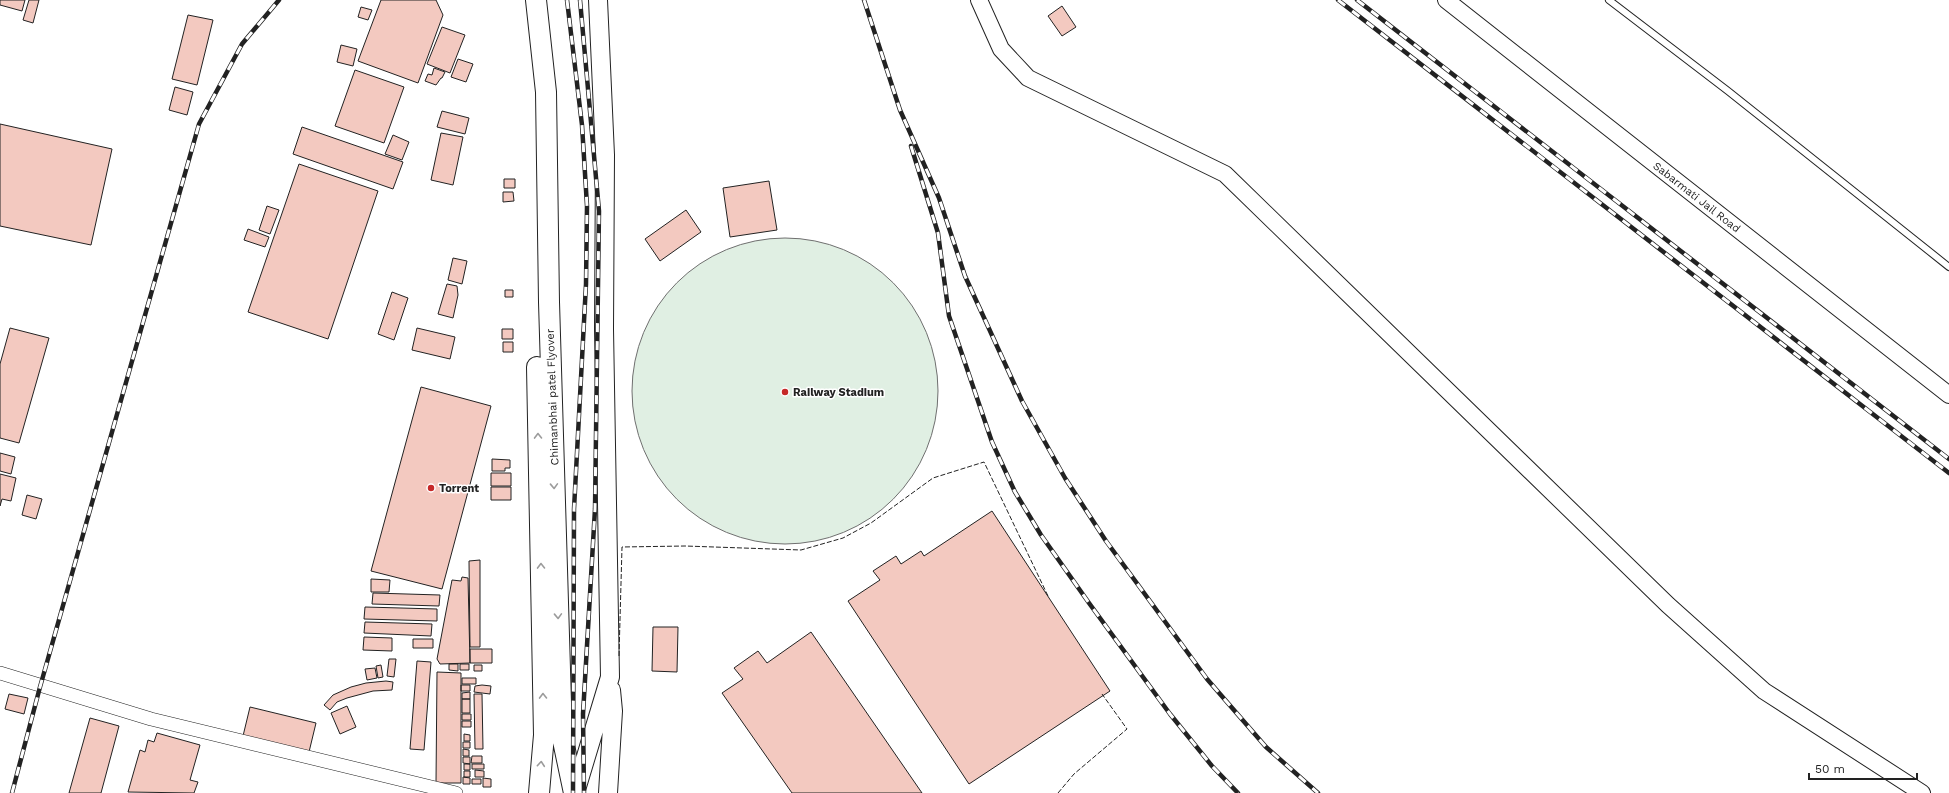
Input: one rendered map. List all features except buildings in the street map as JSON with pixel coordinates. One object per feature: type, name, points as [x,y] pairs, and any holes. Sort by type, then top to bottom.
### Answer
[{"type":"main road","name":"Chimanbhai patel Flyover","points":[[523,0],[533,93],[553,736],[574,793]]},
{"type":"main road","name":"Chimanbhai patel Flyover","points":[[536,0],[546,92],[553,736],[539,793]]},
{"type":"main road","points":[[598,0],[605,155],[604,328],[610,677],[613,711],[608,793]]},
{"type":"main road","points":[[574,793],[610,677]]},
{"type":"street","points":[[979,0],[1001,49],[1028,78],[1225,174],[1668,605],[1758,686],[1922,793]]},
{"type":"street","name":"Sabarmati Jail Road","points":[[1446,0],[1949,395]]},
{"type":"street","points":[[0,673],[151,719],[456,793]]},
{"type":"lane","points":[[1609,0],[1728,91],[1949,267]]},
{"type":"green space","name":"Railway Stadium","points":[[785,238],[815,241],[844,250],[870,264],[893,283],[912,306],[926,332],[935,361],[938,391],[935,421],[926,450],[912,476],[893,499],[870,518],[844,532],[815,541],[785,544],[755,541],[726,532],[700,518],[677,499],[658,476],[644,450],[635,421],[632,391],[635,361],[644,332],[658,306],[677,283],[700,264],[726,250],[755,241]]},
{"type":"railway","points":[[12,793],[40,687],[199,124],[242,44],[279,0]]},
{"type":"railway","points":[[567,0],[582,125],[587,206],[586,284],[574,509],[573,793]]},
{"type":"railway","points":[[580,0],[599,211],[595,509],[583,714],[584,793]]},
{"type":"railway","points":[[864,0],[900,110],[939,198],[965,276],[1022,401],[1065,478],[1106,541],[1207,679],[1266,747],[1318,793]]},
{"type":"railway","points":[[1338,0],[1949,473]]},
{"type":"railway","points":[[1357,0],[1949,459]]},
{"type":"railway","points":[[911,146],[938,233],[949,316],[992,442],[1015,492],[1041,535],[1170,714],[1212,766],[1238,793]]},
{"type":"fence","points":[[619,656],[622,547],[685,546],[801,550],[843,538],[871,523],[933,478],[984,462],[1048,596]]},
{"type":"fence","points":[[1058,793],[1074,774],[1127,729],[1102,694]]},
{"type":"place","name":"Railway Stadium","points":[[785,392]]},
{"type":"place","name":"Torrent","points":[[431,488]]}]
